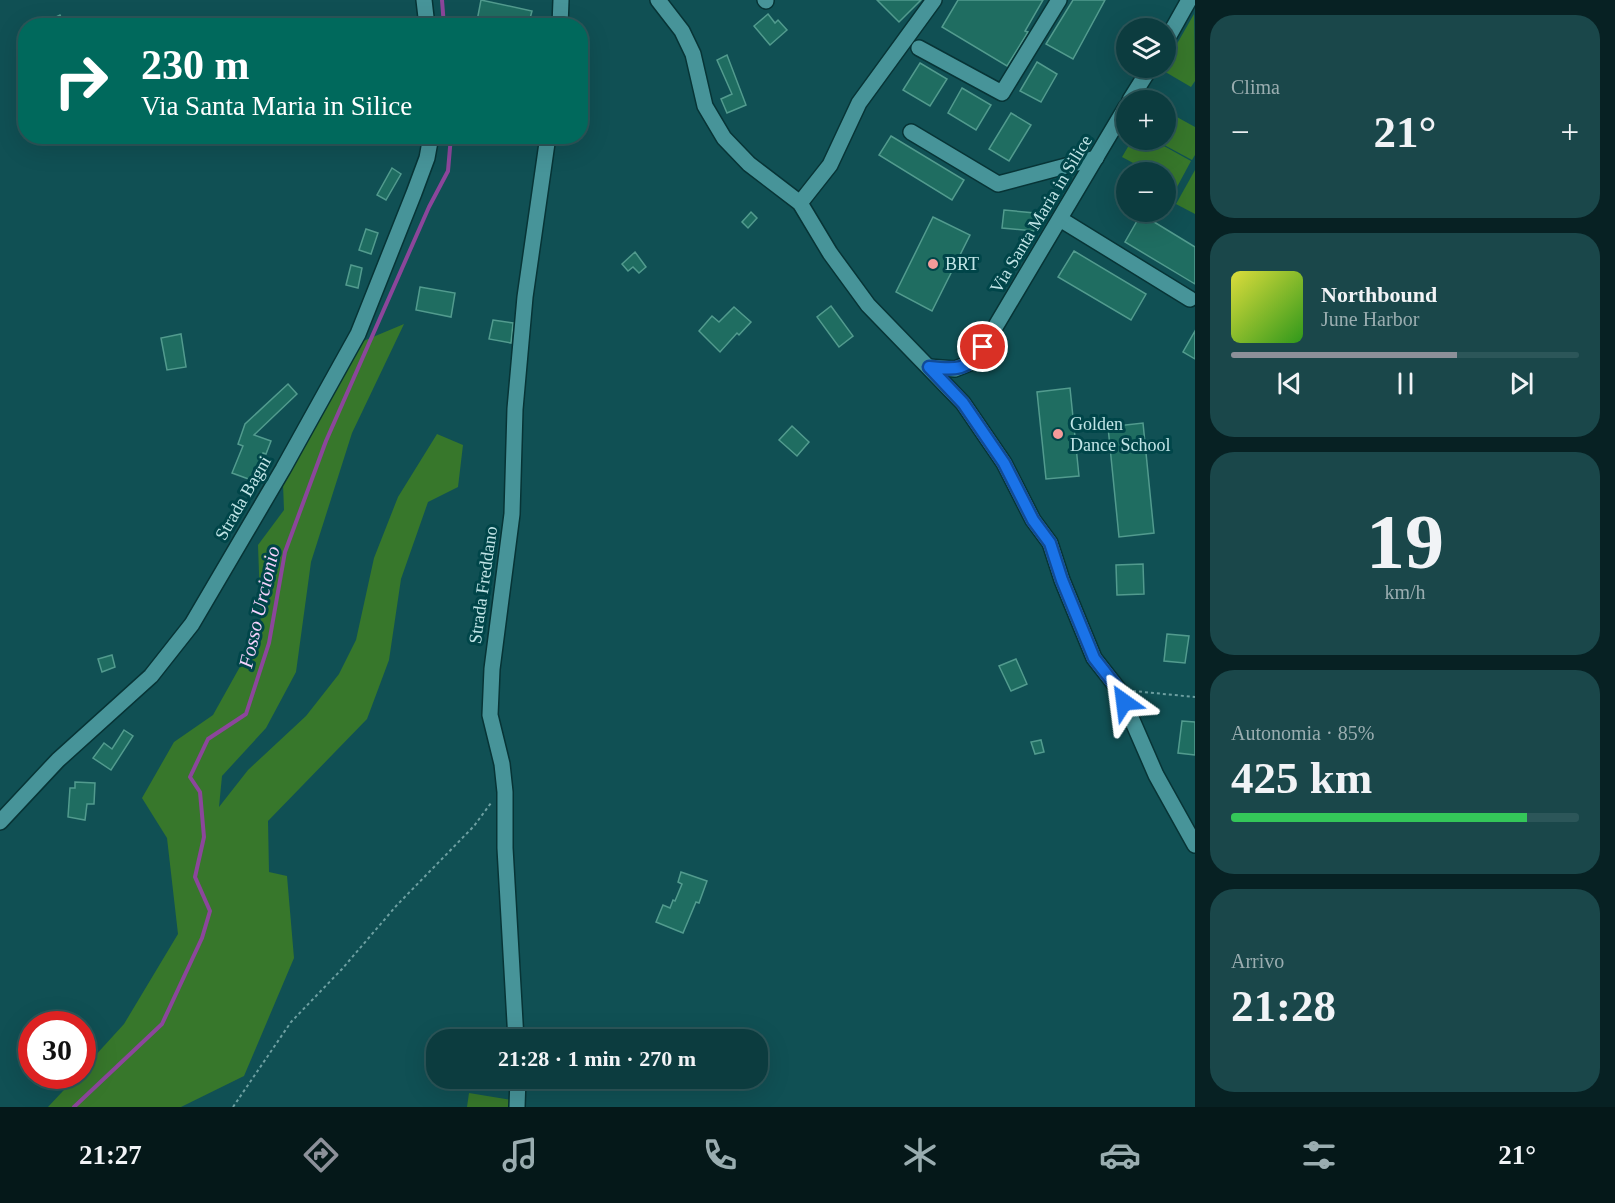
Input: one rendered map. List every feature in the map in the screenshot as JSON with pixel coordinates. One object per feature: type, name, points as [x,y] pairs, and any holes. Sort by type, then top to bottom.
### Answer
[{"type":"street","points":[[424,0],[426,18]]},
{"type":"street","points":[[560,18],[561,0]]},
{"type":"street","points":[[658,0],[682,31],[693,54],[705,106],[724,138],[748,164],[800,202],[830,253],[868,305],[963,403],[1004,463],[1033,520],[1050,543],[1062,580],[1094,658],[1119,690],[1156,774],[1195,845]]},
{"type":"street","points":[[800,202],[830,165],[859,103],[934,0]]},
{"type":"street","points":[[920,48],[1002,93],[1059,0]]},
{"type":"street","points":[[1176,23],[1189,0]]},
{"type":"street","name":"Via Santa Maria in Silice","points":[[929,367],[955,369],[975,361],[1116,124]]},
{"type":"street","points":[[911,132],[998,184],[1096,158]]},
{"type":"street","name":"Strada Bagni","points":[[0,822],[58,760],[151,676],[192,624],[358,334],[414,193],[427,158],[430,144]]},
{"type":"street","name":"Strada Freddano","points":[[515,1029],[505,848],[505,792],[502,764],[490,715],[492,669],[513,514],[515,409],[525,297],[547,144]]},
{"type":"street","points":[[1060,219],[1190,299]]},
{"type":"street","points":[[517,1107],[518,1089]]},
{"type":"path","points":[[1119,690],[1195,697]]},
{"type":"path","points":[[233,1107],[291,1022],[342,969],[397,905],[474,826],[496,796],[505,792]]},
{"type":"green space","points":[[1194,14],[1195,81],[1191,87],[1176,78],[1176,46]]},
{"type":"green space","points":[[1176,117],[1195,127],[1195,155],[1192,160],[1174,150],[1176,150]]},
{"type":"green space","points":[[1126,150],[1171,150],[1191,161],[1177,187],[1176,162],[1131,162],[1122,157]]},
{"type":"green space","points":[[1195,170],[1195,214],[1176,204]]},
{"type":"green space","points":[[404,324],[352,433],[311,562],[296,672],[266,728],[222,776],[219,807],[248,770],[306,716],[339,674],[356,640],[374,558],[398,497],[437,434],[463,445],[458,487],[428,502],[401,579],[389,660],[367,719],[268,821],[269,872],[287,876],[294,958],[244,1076],[181,1107],[48,1107],[65,1089],[96,1089],[96,1055],[124,1024],[178,934],[167,838],[142,798],[174,742],[213,715],[261,629],[258,545],[284,510],[283,484],[361,342]]},
{"type":"green space","points":[[469,1093],[511,1100],[510,1107],[467,1107]]},
{"type":"building","points":[[481,0],[532,11],[530,18],[478,18]]},
{"type":"building","points":[[877,0],[921,0],[899,22]]},
{"type":"building","points":[[958,0],[1043,0],[1025,31],[1028,32],[1007,66],[942,27]]},
{"type":"building","points":[[1073,0],[1105,0],[1073,59],[1046,44]]},
{"type":"building","points":[[768,14],[775,23],[778,20],[787,30],[770,45],[754,26]]},
{"type":"building","points":[[727,55],[746,105],[727,113],[721,99],[732,94],[717,60]]},
{"type":"building","points":[[1037,62],[1057,74],[1041,102],[1020,91]]},
{"type":"building","points":[[920,63],[947,79],[930,106],[903,90]]},
{"type":"building","points":[[962,88],[991,105],[976,130],[948,113]]},
{"type":"building","points":[[1011,113],[1031,125],[1009,161],[989,149]]},
{"type":"building","points":[[891,136],[964,180],[952,200],[879,155]]},
{"type":"building","points":[[392,168],[401,174],[386,200],[377,195]]},
{"type":"building","points":[[1004,210],[1035,213],[1034,231],[1002,228]]},
{"type":"building","points":[[751,212],[757,218],[748,228],[742,222]]},
{"type":"building","name":"BRT","points":[[933,217],[970,235],[932,311],[896,292]]},
{"type":"building","points":[[1136,222],[1154,222],[1195,247],[1195,284],[1125,242]]},
{"type":"building","points":[[366,229],[378,233],[371,254],[359,250]]},
{"type":"building","points":[[1074,251],[1146,294],[1131,320],[1058,277]]},
{"type":"building","points":[[635,252],[646,267],[639,273],[633,267],[628,271],[622,264]]},
{"type":"building","points":[[351,265],[362,268],[358,288],[346,285]]},
{"type":"building","points":[[420,287],[455,293],[451,317],[416,310]]},
{"type":"building","points":[[831,306],[853,336],[839,347],[817,317]]},
{"type":"building","points":[[734,307],[751,322],[739,335],[737,333],[720,352],[699,331],[712,316],[719,322]]},
{"type":"building","points":[[493,320],[513,323],[511,343],[489,339]]},
{"type":"building","points":[[1195,331],[1195,359],[1183,352]]},
{"type":"building","points":[[181,334],[186,367],[167,370],[161,338]]},
{"type":"building","points":[[288,384],[297,394],[254,435],[271,441],[266,454],[263,453],[254,481],[232,473],[243,446],[238,444],[245,424]]},
{"type":"building","name":"Golden Dance School","points":[[1070,388],[1079,476],[1046,479],[1037,392]]},
{"type":"building","points":[[1143,423],[1154,533],[1119,537],[1108,427]]},
{"type":"building","points":[[792,426],[809,442],[797,456],[779,440]]},
{"type":"building","points":[[1143,564],[1144,594],[1117,595],[1116,565]]},
{"type":"building","points":[[1167,634],[1189,636],[1185,663],[1164,661]]},
{"type":"building","points":[[112,655],[115,667],[102,672],[98,659]]},
{"type":"building","points":[[1016,659],[1027,684],[1011,691],[999,666]]},
{"type":"building","points":[[1182,721],[1195,722],[1195,755],[1178,753]]},
{"type":"building","points":[[124,730],[133,736],[111,770],[93,758],[104,743],[112,749]]},
{"type":"building","points":[[1041,740],[1044,752],[1035,754],[1031,742]]},
{"type":"building","points":[[75,782],[95,783],[94,804],[87,804],[85,820],[68,817],[70,788],[75,788]]},
{"type":"building","points":[[681,872],[707,881],[699,903],[696,902],[683,933],[656,922],[663,905],[670,908],[673,900],[675,901],[682,884],[678,882]]},
{"type":"waterway","name":"Fosso Urcionio","points":[[442,0],[443,18]]},
{"type":"waterway","name":"Fosso Urcionio","points":[[74,1107],[162,1024],[202,938],[210,911],[195,877],[204,837],[200,792],[190,777],[208,739],[246,714],[269,643],[285,552],[326,441],[429,207],[448,171],[450,144]]},
{"type":"place","name":"BRT","points":[[933,264]]},
{"type":"place","name":"Golden Dance School","points":[[1058,434]]},
{"type":"route","points":[[983,347],[975,361],[955,369],[929,367],[963,403],[1004,463],[1033,520],[1050,543],[1062,580],[1094,658],[1119,690],[1124,702]]}]
